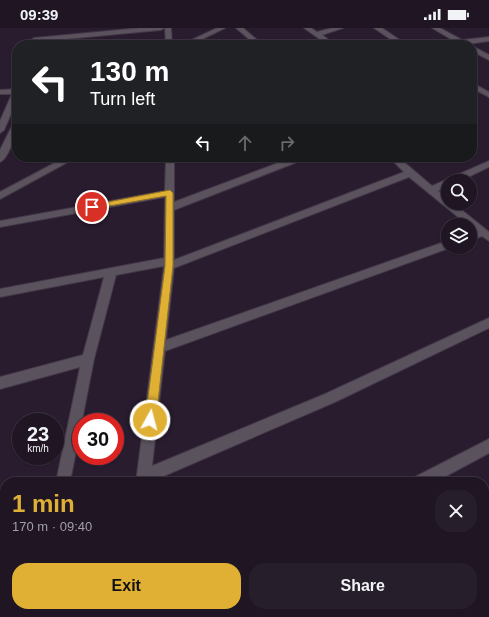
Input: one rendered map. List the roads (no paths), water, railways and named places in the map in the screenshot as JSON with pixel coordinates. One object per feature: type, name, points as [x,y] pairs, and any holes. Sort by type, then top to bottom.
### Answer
[{"type":"street","points":[[34,40],[161,28]]},
{"type":"street","points":[[168,28],[169,40]]},
{"type":"street","points":[[195,40],[222,28]]},
{"type":"street","points":[[239,28],[254,40]]},
{"type":"street","points":[[307,28],[325,40]]},
{"type":"street","points":[[316,34],[340,28]]},
{"type":"street","points":[[377,28],[396,40]]},
{"type":"street","points":[[435,28],[457,40]]},
{"type":"street","points":[[477,41],[489,39]]},
{"type":"street","points":[[477,51],[489,58]]},
{"type":"street","points":[[477,88],[489,95]]},
{"type":"street","points":[[0,92],[12,92]]},
{"type":"street","points":[[0,130],[12,103]]},
{"type":"street","points":[[0,135],[12,129]]},
{"type":"street","points":[[0,159],[12,135]]},
{"type":"street","points":[[0,196],[64,162]]},
{"type":"street","points":[[143,477],[169,264],[170,162]]},
{"type":"street","points":[[170,208],[289,162]]},
{"type":"street","points":[[398,162],[486,235]]},
{"type":"street","points":[[467,174],[489,164]]},
{"type":"street","points":[[0,293],[111,272],[169,264],[410,173]]},
{"type":"street","points":[[431,190],[441,186]]},
{"type":"street","points":[[0,224],[170,193]]},
{"type":"street","points":[[159,348],[441,247]]},
{"type":"street","points":[[64,477],[88,359],[111,272]]},
{"type":"street","points":[[150,477],[330,398],[489,324]]},
{"type":"street","points":[[0,383],[88,359]]},
{"type":"street","points":[[430,477],[489,446]]}]
